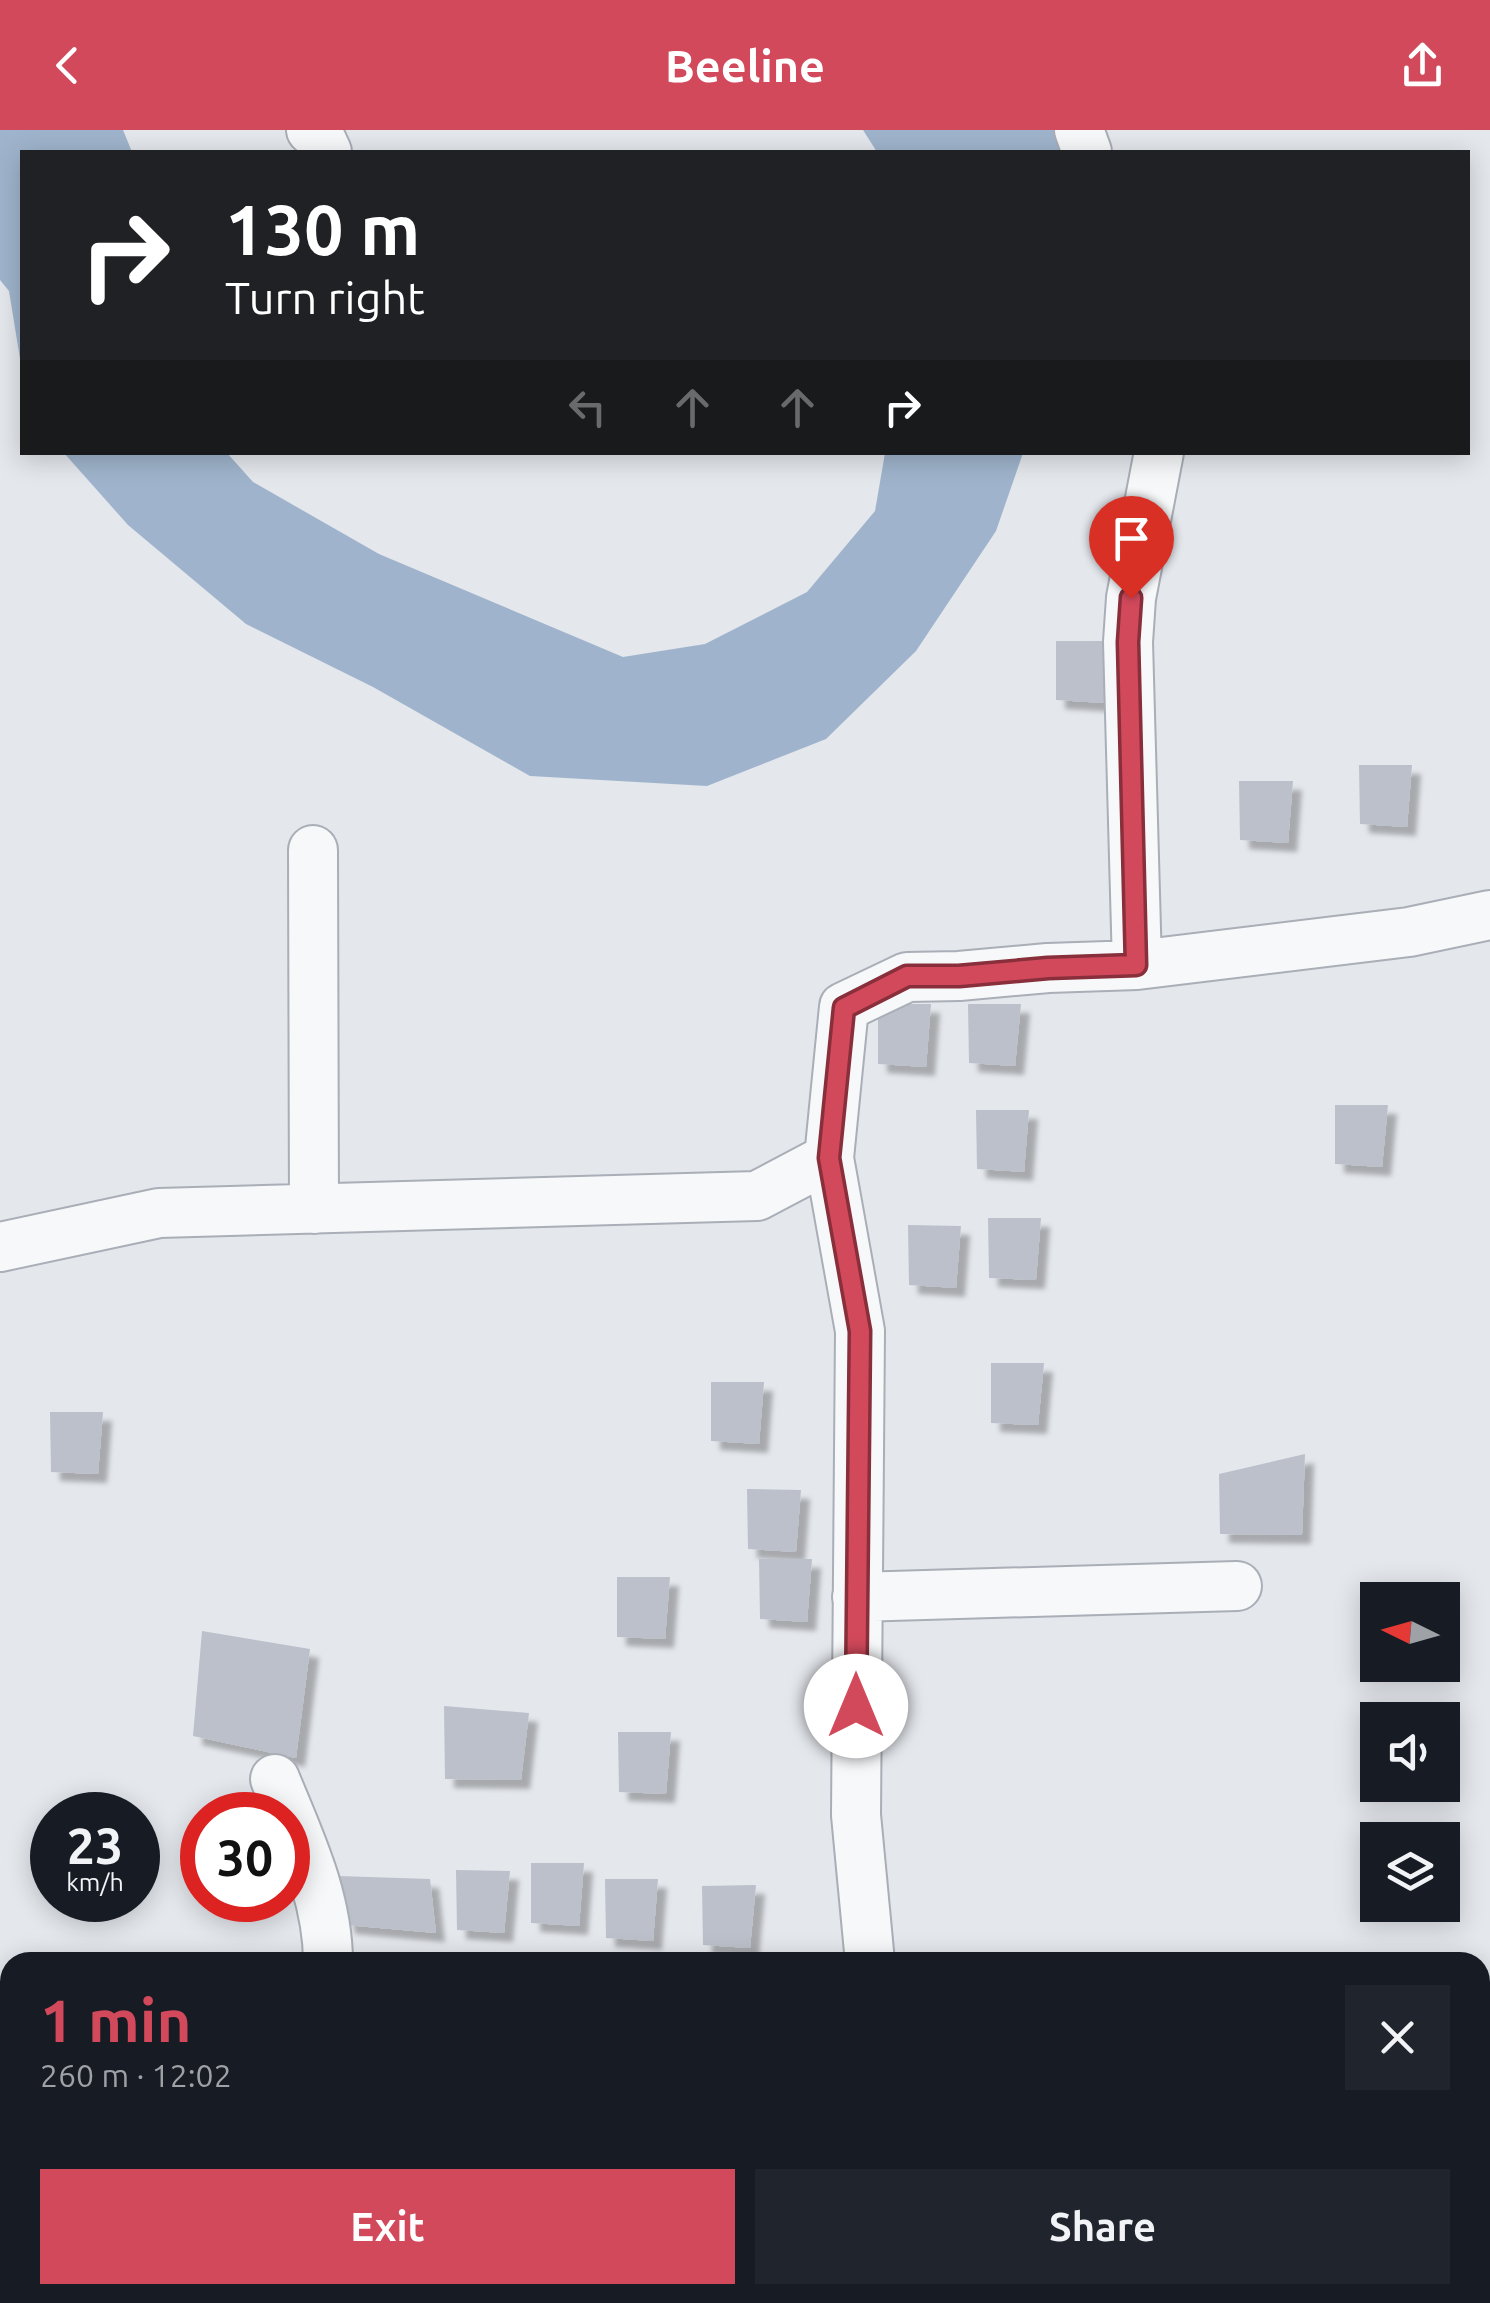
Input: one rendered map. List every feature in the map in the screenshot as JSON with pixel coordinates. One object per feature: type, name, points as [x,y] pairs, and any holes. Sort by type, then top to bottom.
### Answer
[{"type":"street","points":[[311,130],[326,150]]},
{"type":"street","points":[[1136,965],[1128,642],[1131,598],[1157,455]]},
{"type":"street","points":[[313,850],[314,1209]]},
{"type":"street","points":[[869,1952],[856,1815],[860,1331],[829,1158],[844,1008],[907,976],[1136,965],[1410,932],[1490,914]]},
{"type":"street","points":[[0,1246],[160,1213],[758,1196],[829,1158]]},
{"type":"street","points":[[857,1597],[1237,1586]]},
{"type":"street","points":[[275,1778],[318,1888],[327,1952]]},
{"type":"water","points":[[0,130],[123,130],[131,150],[20,150],[20,359],[9,291],[0,280]]},
{"type":"water","points":[[863,130],[1068,130],[1063,150],[876,150]]},
{"type":"water","points":[[66,455],[229,455],[253,482],[379,554],[623,657],[705,644],[807,592],[875,511],[885,455],[1022,455],[996,531],[916,651],[826,739],[707,786],[530,776],[373,687],[246,624],[128,525]]},
{"type":"building","points":[[1056,641],[1109,641],[1104,703],[1056,700]]},
{"type":"building","points":[[1359,765],[1412,765],[1407,827],[1360,824]]},
{"type":"building","points":[[1239,781],[1293,781],[1288,843],[1240,840]]},
{"type":"building","points":[[878,1004],[931,1004],[926,1067],[878,1064]]},
{"type":"building","points":[[968,1004],[1021,1004],[1015,1066],[969,1063]]},
{"type":"building","points":[[1335,1105],[1388,1105],[1382,1167],[1335,1164]]},
{"type":"building","points":[[976,1110],[1029,1110],[1024,1172],[977,1169]]},
{"type":"building","points":[[988,1218],[1041,1218],[1036,1280],[989,1278]]},
{"type":"building","points":[[908,1225],[961,1226],[956,1288],[909,1285]]},
{"type":"building","points":[[991,1363],[1044,1363],[1038,1425],[991,1423]]},
{"type":"building","points":[[711,1382],[764,1382],[759,1444],[711,1441]]},
{"type":"building","points":[[50,1412],[103,1412],[98,1474],[51,1472]]},
{"type":"building","points":[[1305,1454],[1302,1535],[1220,1534],[1219,1474]]},
{"type":"building","points":[[747,1489],[801,1490],[796,1552],[748,1549]]},
{"type":"building","points":[[759,1559],[812,1559],[807,1622],[760,1619]]},
{"type":"building","points":[[617,1577],[670,1577],[665,1639],[617,1637]]},
{"type":"building","points":[[202,1631],[310,1649],[296,1758],[193,1736]]},
{"type":"building","points":[[444,1706],[529,1713],[521,1780],[445,1779]]},
{"type":"building","points":[[618,1732],[671,1732],[666,1794],[619,1792]]},
{"type":"building","points":[[531,1863],[584,1863],[579,1926],[531,1923]]},
{"type":"building","points":[[456,1870],[510,1871],[504,1933],[457,1930]]},
{"type":"building","points":[[338,1876],[430,1879],[436,1933],[346,1925]]},
{"type":"building","points":[[605,1879],[658,1879],[653,1941],[606,1938]]},
{"type":"building","points":[[756,1885],[750,1948],[703,1945],[702,1886]]},
{"type":"route","points":[[856,1706],[860,1331],[829,1158],[844,1008],[907,976],[1136,965],[1128,642],[1131,598]]}]
